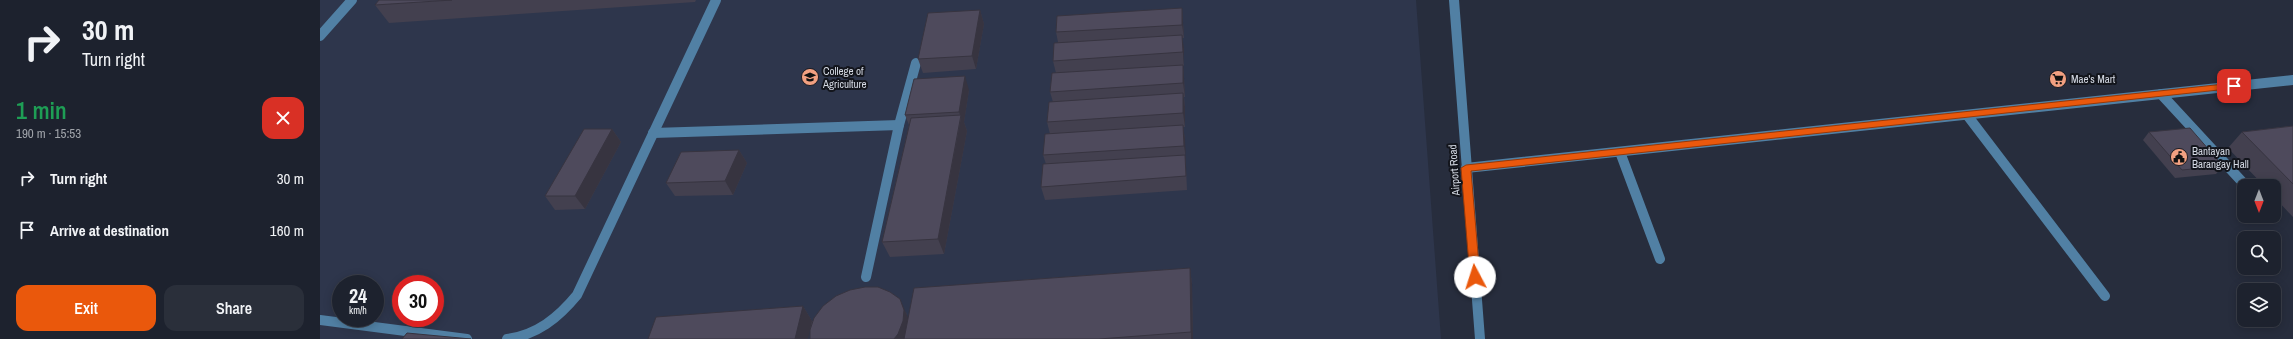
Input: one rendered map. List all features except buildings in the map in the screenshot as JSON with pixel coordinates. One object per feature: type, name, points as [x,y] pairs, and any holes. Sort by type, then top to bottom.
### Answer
[{"type":"street","points":[[320,36],[352,0]]},
{"type":"street","points":[[507,339],[535,332],[563,313],[576,295],[716,0]]},
{"type":"street","name":"Airport Road","points":[[1454,0],[1480,339]]},
{"type":"street","points":[[866,277],[899,125],[916,64]]},
{"type":"street","points":[[1466,168],[2293,80]]},
{"type":"street","points":[[2161,94],[2240,179]]},
{"type":"street","points":[[1967,115],[2105,296]]},
{"type":"street","points":[[653,133],[899,125]]},
{"type":"street","points":[[1620,152],[1660,259]]},
{"type":"street","points":[[320,320],[467,339]]},
{"type":"shaded area","points":[[320,0],[1416,0],[1441,339],[320,339]]},
{"type":"place","name":"College of Agriculture","points":[[810,77]]},
{"type":"place","name":"Mae's Mart","points":[[2058,79]]},
{"type":"place","name":"Bantayan Barangay Hall","points":[[2179,157]]},
{"type":"route","points":[[1475,277],[1466,168],[2234,86]]}]
